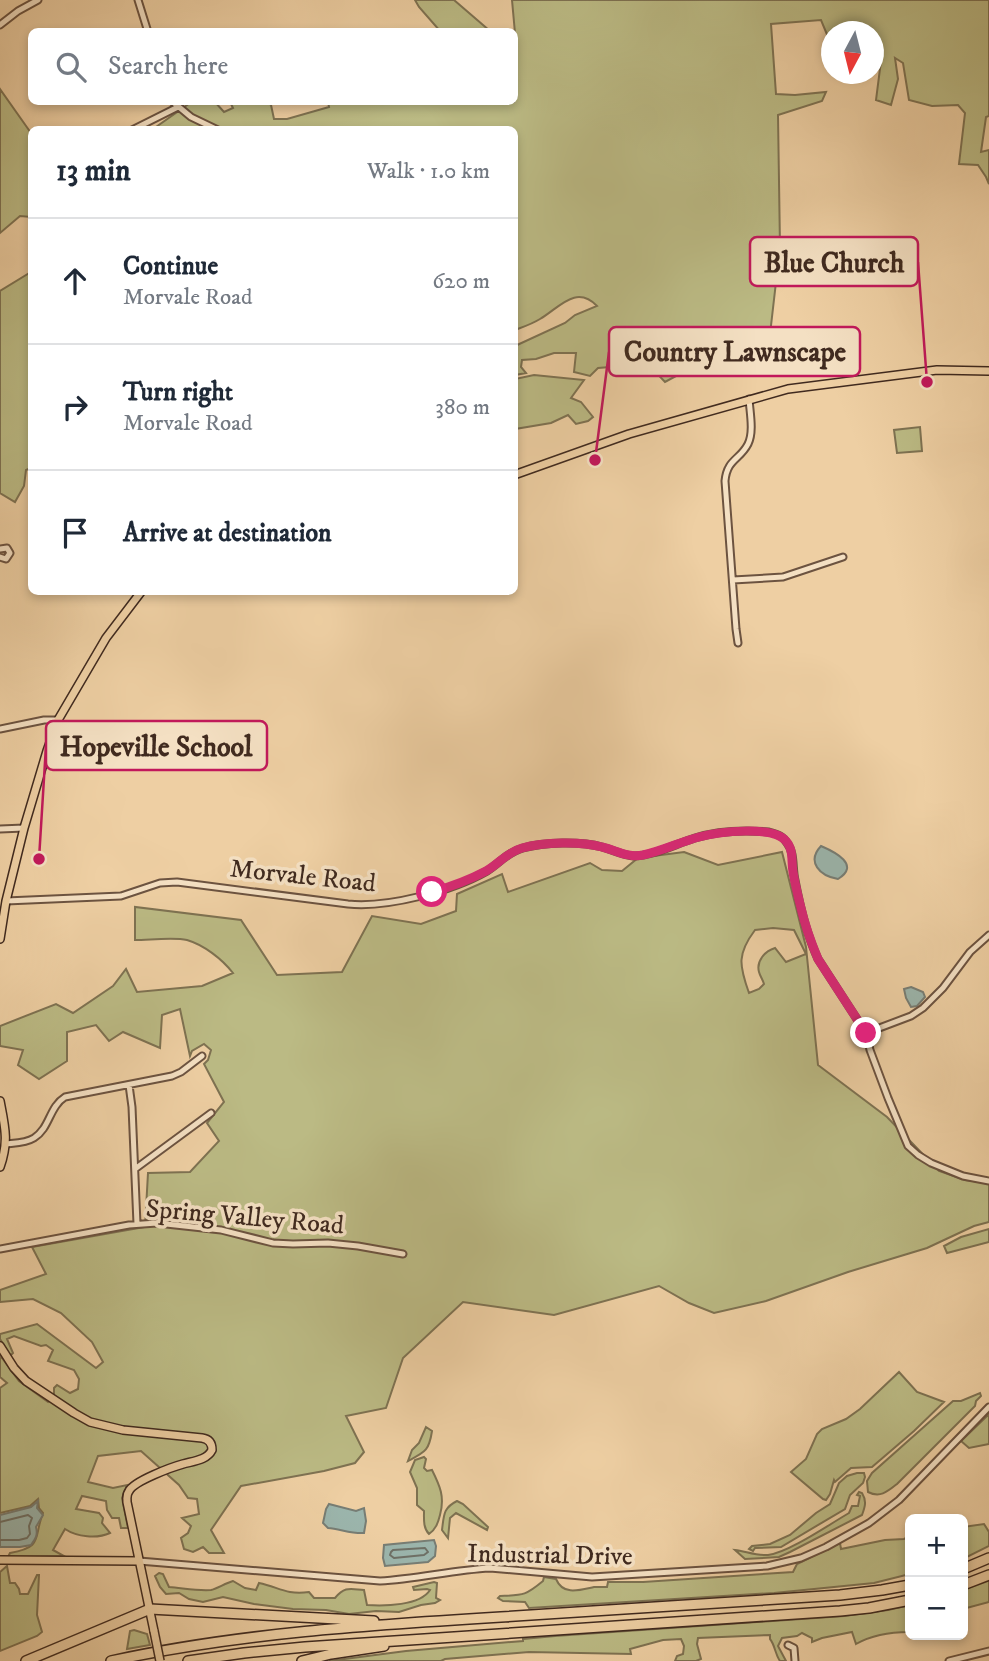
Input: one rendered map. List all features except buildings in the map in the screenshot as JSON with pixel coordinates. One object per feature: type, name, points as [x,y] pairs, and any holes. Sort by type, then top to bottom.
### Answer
[{"type":"highway","points":[[968,1567],[989,1558]]},
{"type":"highway","points":[[968,1583],[989,1575]]},
{"type":"highway","points":[[111,1661],[171,1648],[275,1634],[840,1595],[905,1586]]},
{"type":"highway","points":[[188,1661],[305,1647],[448,1636],[840,1611],[905,1601]]},
{"type":"highway","points":[[26,1661],[150,1609],[419,1622]]},
{"type":"highway","points":[[302,1661],[448,1636]]},
{"type":"main road","points":[[518,474],[629,434],[788,389],[937,370],[989,371]]},
{"type":"main road","points":[[0,939],[6,901],[24,828],[58,720],[106,638],[139,595]]},
{"type":"main road","points":[[0,1101],[6,1134],[0,1167]]},
{"type":"main road","points":[[0,1346],[26,1381],[86,1420],[117,1429],[202,1437],[211,1443],[212,1450],[208,1457],[177,1466],[136,1484],[129,1490],[127,1502],[160,1661]]},
{"type":"main road","points":[[0,1560],[139,1561]]},
{"type":"street","points":[[0,25],[38,0]]},
{"type":"street","points":[[138,0],[147,28]]},
{"type":"street","points":[[140,126],[178,107],[207,126]]},
{"type":"street","points":[[738,643],[725,481],[726,471],[748,445],[751,429],[749,399]]},
{"type":"street","points":[[0,549],[7,548],[10,553],[6,559],[0,557]]},
{"type":"street","points":[[733,580],[783,577],[843,557]]},
{"type":"street","points":[[0,729],[44,720],[58,720]]},
{"type":"street","points":[[0,829],[24,828]]},
{"type":"street","name":"Morvale Road","points":[[6,901],[121,896],[156,884],[177,882],[372,905],[419,896],[457,884],[486,871],[509,854],[525,847],[600,846],[635,856],[705,836],[769,832],[779,835],[792,851],[800,908],[812,946],[866,1033],[870,1050],[908,1146],[931,1163],[963,1176],[989,1181]]},
{"type":"street","points":[[866,1033],[911,1016],[923,1008],[943,988],[970,952],[989,935]]},
{"type":"street","points":[[6,1144],[29,1141],[37,1136],[54,1106],[63,1098],[177,1074],[202,1056]]},
{"type":"street","points":[[129,1085],[137,1224]]},
{"type":"street","points":[[135,1169],[211,1113]]},
{"type":"street","name":"Spring Valley Road","points":[[0,1250],[137,1224],[160,1223],[213,1229],[275,1243],[328,1242],[403,1254]]},
{"type":"street","name":"Industrial Drive","points":[[139,1561],[380,1581],[407,1580],[490,1567],[592,1577],[767,1566],[802,1558],[869,1524],[899,1500],[989,1407]]},
{"type":"street","points":[[788,1645],[794,1648],[795,1661]]},
{"type":"street","points":[[949,1661],[989,1651]]},
{"type":"shaded area","points":[[415,0],[454,0],[487,28],[437,28]]},
{"type":"shaded area","points":[[512,0],[989,0],[989,116],[986,117],[981,152],[989,150],[989,184],[978,165],[959,164],[965,113],[958,105],[932,106],[909,100],[903,63],[895,58],[898,79],[891,105],[876,100],[878,84],[884,84],[884,21],[821,20],[771,24],[776,94],[826,92],[822,101],[778,115],[780,247],[769,343],[665,382],[648,364],[598,368],[590,376],[574,372],[576,353],[554,353],[522,360],[521,367],[526,373],[518,374],[518,345],[597,306],[582,297],[568,300],[537,321],[518,329],[518,126],[157,126],[187,105],[218,105],[224,112],[233,108],[232,105],[271,105],[274,119],[287,119],[329,105],[518,105],[518,28],[515,28]]},
{"type":"shaded area","points":[[0,89],[28,129],[28,217],[20,216],[0,233]]},
{"type":"shaded area","points":[[28,274],[28,469],[24,486],[15,502],[0,493],[0,291]]},
{"type":"shaded area","points":[[534,375],[584,380],[571,398],[581,402],[593,417],[576,424],[568,415],[551,423],[518,428],[518,378]]},
{"type":"shaded area","points":[[920,427],[922,451],[897,453],[894,430]]},
{"type":"shaded area","points":[[684,852],[718,865],[782,852],[806,947],[818,1065],[887,1117],[939,1171],[965,1180],[989,1183],[989,1222],[974,1226],[927,1248],[766,1301],[714,1313],[659,1286],[554,1315],[463,1302],[403,1358],[386,1408],[346,1416],[364,1452],[355,1463],[241,1486],[211,1530],[224,1553],[209,1553],[203,1547],[193,1552],[184,1549],[181,1538],[188,1533],[191,1526],[182,1518],[199,1514],[197,1499],[188,1498],[179,1485],[141,1451],[98,1456],[88,1482],[113,1488],[127,1485],[122,1498],[128,1528],[121,1528],[119,1518],[112,1518],[106,1501],[82,1496],[76,1509],[99,1513],[103,1518],[102,1523],[110,1533],[87,1536],[65,1529],[53,1550],[64,1556],[8,1557],[10,1553],[21,1551],[33,1544],[43,1513],[38,1499],[30,1506],[0,1513],[0,1388],[7,1383],[0,1377],[0,1355],[19,1381],[48,1402],[57,1385],[70,1393],[78,1389],[79,1379],[74,1370],[48,1361],[53,1350],[46,1345],[41,1346],[14,1336],[7,1339],[13,1353],[10,1356],[0,1334],[37,1324],[96,1368],[103,1362],[92,1342],[61,1313],[33,1299],[0,1302],[0,1290],[46,1274],[32,1247],[145,1227],[148,1173],[190,1172],[219,1141],[207,1123],[224,1102],[204,1064],[211,1050],[204,1044],[192,1051],[190,1056],[180,1009],[162,1015],[160,1048],[123,1032],[109,1041],[96,1025],[67,1032],[67,1061],[39,1079],[18,1065],[23,1050],[0,1046],[0,1026],[56,1004],[73,1013],[113,986],[126,969],[137,992],[202,986],[233,973],[212,953],[187,940],[135,940],[135,907],[241,920],[277,975],[342,972],[372,916],[421,924],[456,911],[457,894],[502,874],[508,892],[590,863],[602,870],[622,871],[638,858]],"holes":[[[755,930],[794,930],[806,954],[786,962],[775,948],[768,951],[759,964],[764,984],[749,993],[743,975],[742,960],[745,946]]]},
{"type":"shaded area","points":[[989,1229],[989,1242],[947,1253],[944,1246],[961,1237]]},
{"type":"shaded area","points":[[899,1372],[917,1392],[944,1402],[872,1467],[851,1468],[835,1482],[834,1480],[830,1494],[826,1500],[823,1499],[791,1472],[806,1459],[822,1429],[846,1419],[860,1409]]},
{"type":"shaded area","points":[[980,1393],[975,1406],[897,1484],[880,1494],[868,1492],[867,1481],[872,1473],[953,1401],[961,1401]]},
{"type":"shaded area","points":[[989,1414],[989,1444],[969,1448],[961,1441]]},
{"type":"shaded area","points":[[426,1427],[432,1431],[428,1447],[408,1461],[412,1450],[419,1443]]},
{"type":"shaded area","points":[[424,1457],[424,1468],[427,1471],[432,1470],[442,1497],[438,1521],[429,1534],[425,1526],[424,1511],[417,1505],[417,1488],[410,1472],[415,1460]]},
{"type":"shaded area","points":[[864,1473],[863,1483],[850,1495],[845,1509],[781,1547],[755,1548],[753,1551],[749,1549],[790,1535],[830,1504],[839,1483],[847,1476]]},
{"type":"shaded area","points":[[859,1492],[865,1501],[862,1515],[790,1552],[779,1557],[745,1559],[735,1550],[768,1555],[786,1549],[849,1513],[852,1506],[858,1506]]},
{"type":"shaded area","points":[[457,1501],[488,1527],[487,1530],[456,1513],[450,1518],[448,1538],[442,1530],[444,1516],[449,1506]]},
{"type":"shaded area","points":[[984,1524],[989,1532],[989,1546],[968,1556],[968,1526]]},
{"type":"shaded area","points":[[904,1539],[905,1575],[874,1583],[774,1593],[529,1608],[525,1602],[503,1601],[498,1598],[528,1592],[543,1581],[544,1577],[556,1579],[563,1588],[572,1590],[607,1587],[608,1582],[793,1572],[797,1564],[840,1543],[841,1549]]},
{"type":"shaded area","points":[[7,1566],[10,1583],[15,1583],[20,1594],[28,1594],[39,1575],[37,1615],[42,1632],[0,1651],[0,1572]]},
{"type":"shaded area","points":[[163,1574],[169,1587],[195,1590],[211,1590],[233,1581],[245,1588],[256,1590],[259,1583],[288,1592],[309,1592],[314,1598],[335,1598],[348,1589],[364,1590],[367,1605],[410,1602],[430,1590],[414,1590],[413,1587],[434,1582],[437,1583],[436,1598],[440,1600],[399,1612],[349,1614],[254,1604],[223,1597],[203,1602],[189,1599],[179,1593],[166,1594],[155,1576]]},
{"type":"shaded area","points":[[989,1579],[989,1602],[968,1608],[968,1588]]},
{"type":"shaded area","points":[[905,1606],[905,1632],[869,1638],[856,1644],[852,1632],[812,1642],[812,1638],[802,1633],[782,1638],[778,1646],[786,1661],[780,1661],[770,1635],[698,1638],[701,1659],[696,1661],[675,1661],[677,1656],[683,1654],[681,1639],[663,1640],[630,1649],[631,1654],[529,1652],[441,1661],[329,1661],[555,1636],[844,1616]]},
{"type":"shaded area","points":[[130,1631],[147,1634],[150,1645],[127,1649]]},
{"type":"water","points":[[821,846],[839,855],[846,864],[847,869],[838,879],[826,875],[817,867],[815,857]]},
{"type":"water","points":[[911,987],[923,992],[925,997],[917,1006],[911,1007],[904,989]]},
{"type":"water","points":[[38,1501],[37,1508],[43,1515],[31,1545],[0,1547],[0,1515],[31,1507]]},
{"type":"water","points":[[329,1504],[356,1511],[364,1508],[364,1533],[328,1528],[323,1523]]},
{"type":"water","points":[[434,1540],[435,1556],[428,1562],[385,1566],[384,1545]]},
{"type":"place","name":"Blue Church","points":[[927,382]]},
{"type":"place","name":"Country Lawnscape","points":[[595,460]]},
{"type":"place","name":"Hopeville School","points":[[39,859]]},
{"type":"route","points":[[432,892],[477,876],[521,848],[592,845],[635,856],[718,834],[761,831],[779,835],[792,851],[800,908],[812,946],[866,1033]]}]
